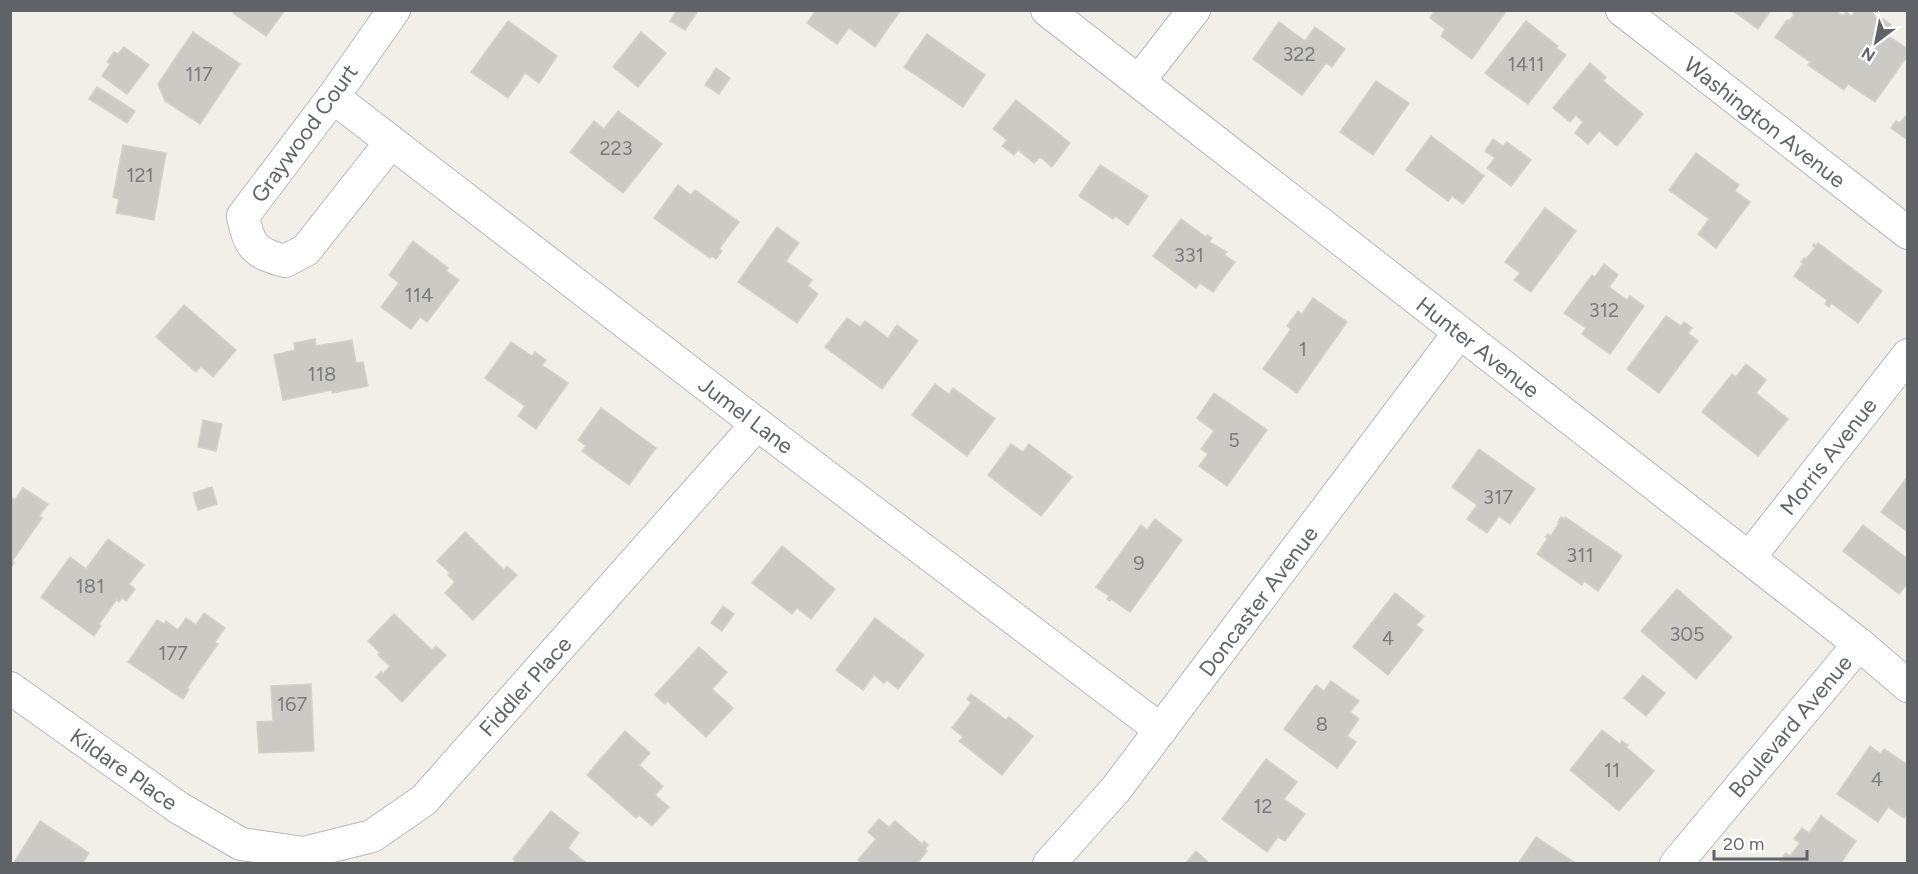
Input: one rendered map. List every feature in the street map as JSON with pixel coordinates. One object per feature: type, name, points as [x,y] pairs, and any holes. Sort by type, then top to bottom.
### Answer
[{"type":"street","name":"Graywood Court","points":[[391,142],[306,250],[285,261],[263,255],[247,238],[243,216],[333,97],[394,10]]},
{"type":"street","name":"Hunter Avenue","points":[[1047,10],[1859,644],[1908,686]]},
{"type":"street","points":[[1139,81],[1194,10]]},
{"type":"street","name":"Washington Avenue","points":[[1622,10],[1908,233]]},
{"type":"street","name":"Jumel Lane","points":[[333,97],[757,424],[1161,730]]},
{"type":"street","name":"Doncaster Avenue","points":[[1049,864],[1116,789],[1459,333]]},
{"type":"street","name":"Morris Avenue","points":[[1749,558],[1908,355]]},
{"type":"street","name":"Fiddler Place","points":[[241,844],[304,853],[372,836],[424,800],[757,424]]},
{"type":"street","name":"Boulevard Avenue","points":[[1676,864],[1859,644]]},
{"type":"street","name":"Kildare Place","points":[[10,688],[179,808],[241,844]]},
{"type":"building","points":[[235,10],[285,10],[266,36],[233,13]]},
{"type":"building","points":[[677,10],[698,11],[685,30],[670,21]]},
{"type":"building","points":[[816,10],[900,11],[875,47],[849,28],[837,44],[807,23]]},
{"type":"building","points":[[1435,10],[1507,10],[1472,59],[1441,36],[1445,29],[1430,18]]},
{"type":"building","points":[[1732,10],[1771,10],[1758,29]]},
{"type":"building","points":[[1791,10],[1835,10],[1843,16],[1846,12],[1852,16],[1856,10],[1871,10],[1878,21],[1880,17],[1891,25],[1885,34],[1908,49],[1908,55],[1875,102],[1848,84],[1844,90],[1808,65],[1810,62],[1775,37],[1787,20],[1789,21],[1794,15]]},
{"type":"building","points":[[508,21],[557,56],[539,83],[525,73],[508,98],[471,72]]},
{"type":"building","points":[[1526,21],[1566,55],[1528,104],[1485,73]]},
{"type":"building","points":[[1279,22],[1305,41],[1315,27],[1345,49],[1332,67],[1326,63],[1302,95],[1253,59]]},
{"type":"building","points":[[193,32],[240,64],[200,124],[165,101],[158,84]]},
{"type":"building","points":[[641,32],[666,53],[638,87],[613,67]]},
{"type":"building","points":[[927,34],[985,75],[963,107],[904,67]]},
{"type":"building","points":[[124,47],[149,65],[127,94],[102,76],[114,52],[118,54]]},
{"type":"building","points":[[1590,63],[1606,77],[1603,81],[1643,114],[1617,146],[1599,131],[1588,144],[1575,133],[1583,122],[1576,115],[1570,122],[1553,108]]},
{"type":"building","points":[[716,68],[730,78],[719,94],[705,85]]},
{"type":"building","points":[[1376,81],[1409,103],[1373,155],[1340,132]]},
{"type":"building","points":[[97,87],[135,111],[127,123],[89,99]]},
{"type":"building","points":[[1016,100],[1070,143],[1052,167],[1040,157],[1034,163],[1018,150],[1014,155],[1002,146],[1007,140],[993,129]]},
{"type":"building","points":[[618,111],[662,144],[623,193],[570,152],[594,121],[604,129]]},
{"type":"building","points":[[1908,113],[1908,140],[1891,128],[1896,121],[1900,123]]},
{"type":"building","points":[[1431,136],[1484,176],[1463,204],[1452,196],[1448,201],[1406,170]]},
{"type":"building","points":[[1493,139],[1503,146],[1507,142],[1531,160],[1511,186],[1487,168],[1495,158],[1485,151]]},
{"type":"building","points":[[123,145],[166,153],[154,220],[116,213],[119,199],[113,197]]},
{"type":"building","points":[[1696,153],[1739,185],[1735,191],[1750,202],[1716,248],[1698,234],[1709,219],[1669,190]]},
{"type":"building","points":[[1100,165],[1148,196],[1128,225],[1115,216],[1113,219],[1079,196]]},
{"type":"building","points":[[678,185],[691,195],[695,190],[739,222],[719,249],[722,251],[716,259],[712,256],[710,258],[654,218]]},
{"type":"building","points":[[1545,208],[1576,231],[1531,292],[1514,280],[1520,273],[1505,262]]},
{"type":"building","points":[[1181,219],[1206,237],[1207,235],[1212,238],[1209,242],[1227,252],[1224,255],[1235,262],[1213,292],[1200,283],[1196,288],[1153,256]]},
{"type":"building","points":[[777,227],[799,243],[786,261],[812,280],[808,286],[818,294],[797,323],[738,282]]},
{"type":"building","points":[[413,241],[448,268],[446,271],[459,280],[427,322],[420,317],[411,329],[381,307],[399,283],[389,275]]},
{"type":"building","points":[[1818,243],[1882,291],[1858,323],[1831,303],[1829,307],[1825,304],[1827,300],[1794,276],[1804,258],[1806,259],[1815,248],[1814,244],[1816,246]]},
{"type":"building","points":[[1604,264],[1618,275],[1609,287],[1627,300],[1630,296],[1644,306],[1610,354],[1582,334],[1586,328],[1564,313],[1592,275],[1595,277]]},
{"type":"building","points":[[1313,298],[1347,322],[1297,393],[1263,369],[1291,329],[1287,326],[1298,311],[1302,314]]},
{"type":"building","points":[[184,305],[236,350],[213,377],[201,366],[196,372],[156,337]]},
{"type":"building","points":[[1666,316],[1681,326],[1684,322],[1692,328],[1688,333],[1698,341],[1659,393],[1627,369]]},
{"type":"building","points":[[847,318],[860,327],[865,321],[888,338],[897,325],[918,341],[882,389],[825,347]]},
{"type":"building","points":[[315,339],[316,346],[352,340],[356,363],[363,362],[368,386],[332,393],[332,390],[283,400],[274,355],[295,350],[294,343]]},
{"type":"building","points":[[511,342],[532,356],[535,352],[546,360],[542,365],[568,383],[536,429],[518,416],[525,406],[485,378]]},
{"type":"building","points":[[1746,364],[1766,380],[1756,393],[1788,419],[1758,456],[1702,412],[1732,374],[1736,377]]},
{"type":"building","points":[[935,384],[949,394],[953,388],[995,419],[967,456],[912,415]]},
{"type":"building","points":[[1214,393],[1267,430],[1227,486],[1199,466],[1208,454],[1201,449],[1214,431],[1197,418]]},
{"type":"building","points":[[601,408],[656,448],[629,485],[582,451],[586,446],[578,440]]},
{"type":"building","points":[[203,420],[222,424],[216,451],[198,447]]},
{"type":"building","points":[[1011,444],[1023,452],[1029,444],[1072,477],[1041,516],[988,475]]},
{"type":"building","points":[[1479,449],[1535,489],[1510,524],[1499,516],[1487,533],[1467,519],[1477,505],[1452,487]]},
{"type":"building","points":[[1908,476],[1908,532],[1881,512]]},
{"type":"building","points":[[212,487],[217,504],[198,510],[193,493]]},
{"type":"building","points":[[23,488],[48,504],[39,516],[42,518],[12,561],[14,563],[10,569],[10,497],[15,500]]},
{"type":"building","points":[[1561,517],[1564,519],[1565,517],[1622,556],[1598,591],[1584,581],[1582,585],[1537,554],[1548,538],[1545,537],[1548,534],[1551,536]]},
{"type":"building","points":[[1155,519],[1182,540],[1130,612],[1111,599],[1110,601],[1107,599],[1109,596],[1096,587],[1141,525],[1147,530]]},
{"type":"building","points":[[1863,525],[1908,559],[1908,583],[1899,594],[1843,551]]},
{"type":"building","points":[[465,532],[504,570],[507,566],[517,575],[473,620],[445,593],[455,582],[448,575],[450,573],[437,561]]},
{"type":"building","points":[[108,539],[144,565],[129,584],[135,589],[126,601],[122,598],[119,602],[117,599],[99,624],[101,626],[94,636],[41,597],[70,557],[86,569]]},
{"type":"building","points":[[782,546],[835,589],[811,619],[797,608],[792,614],[752,583]]},
{"type":"building","points":[[1677,589],[1732,637],[1696,679],[1641,631]]},
{"type":"building","points":[[1395,593],[1424,616],[1416,625],[1423,630],[1388,675],[1353,647]]},
{"type":"building","points":[[723,606],[734,614],[722,631],[711,623]]},
{"type":"building","points":[[204,613],[225,628],[215,642],[218,644],[187,688],[189,689],[183,699],[128,662],[157,620],[164,624],[166,621],[178,630],[186,618],[196,625]]},
{"type":"building","points":[[394,614],[432,650],[436,646],[446,655],[402,702],[376,677],[381,672],[383,674],[390,666],[368,641]]},
{"type":"building","points":[[875,618],[924,655],[898,689],[887,680],[884,683],[874,675],[863,690],[836,670]]},
{"type":"building","points":[[699,647],[727,672],[712,689],[733,708],[706,737],[667,701],[665,704],[655,695]]},
{"type":"building","points":[[1643,675],[1665,693],[1646,716],[1624,698]]},
{"type":"building","points":[[1331,681],[1359,701],[1350,712],[1359,719],[1347,736],[1356,742],[1337,768],[1284,729],[1316,685],[1324,691]]},
{"type":"building","points":[[311,684],[314,751],[259,753],[257,722],[273,721],[271,686]]},
{"type":"building","points":[[971,694],[1006,720],[1009,717],[1033,736],[1002,775],[959,741],[963,737],[952,728],[971,703],[967,699]]},
{"type":"building","points":[[1602,730],[1620,744],[1622,741],[1628,745],[1626,747],[1654,771],[1619,811],[1570,770]]},
{"type":"building","points":[[625,731],[650,753],[639,765],[663,786],[655,795],[669,807],[652,826],[639,815],[636,818],[587,775]]},
{"type":"building","points":[[1870,746],[1881,754],[1884,749],[1908,765],[1908,813],[1904,818],[1888,807],[1878,822],[1837,794]]},
{"type":"building","points":[[1266,759],[1297,782],[1284,799],[1305,814],[1285,841],[1278,837],[1267,852],[1222,819]]},
{"type":"building","points":[[551,811],[579,833],[568,848],[587,864],[518,864],[513,859]]},
{"type":"building","points":[[1821,816],[1856,841],[1840,864],[1778,864],[1786,853],[1790,856],[1800,843],[1794,839],[1802,828],[1809,833]]},
{"type":"building","points":[[879,819],[889,827],[895,821],[922,844],[924,841],[928,845],[925,849],[927,851],[917,864],[862,864],[858,860],[876,839],[868,832]]},
{"type":"building","points":[[40,821],[89,853],[82,864],[13,864]]},
{"type":"building","points":[[1536,837],[1574,862],[1573,864],[1518,864]]},
{"type":"building","points":[[1196,851],[1210,864],[1185,864]]}]
